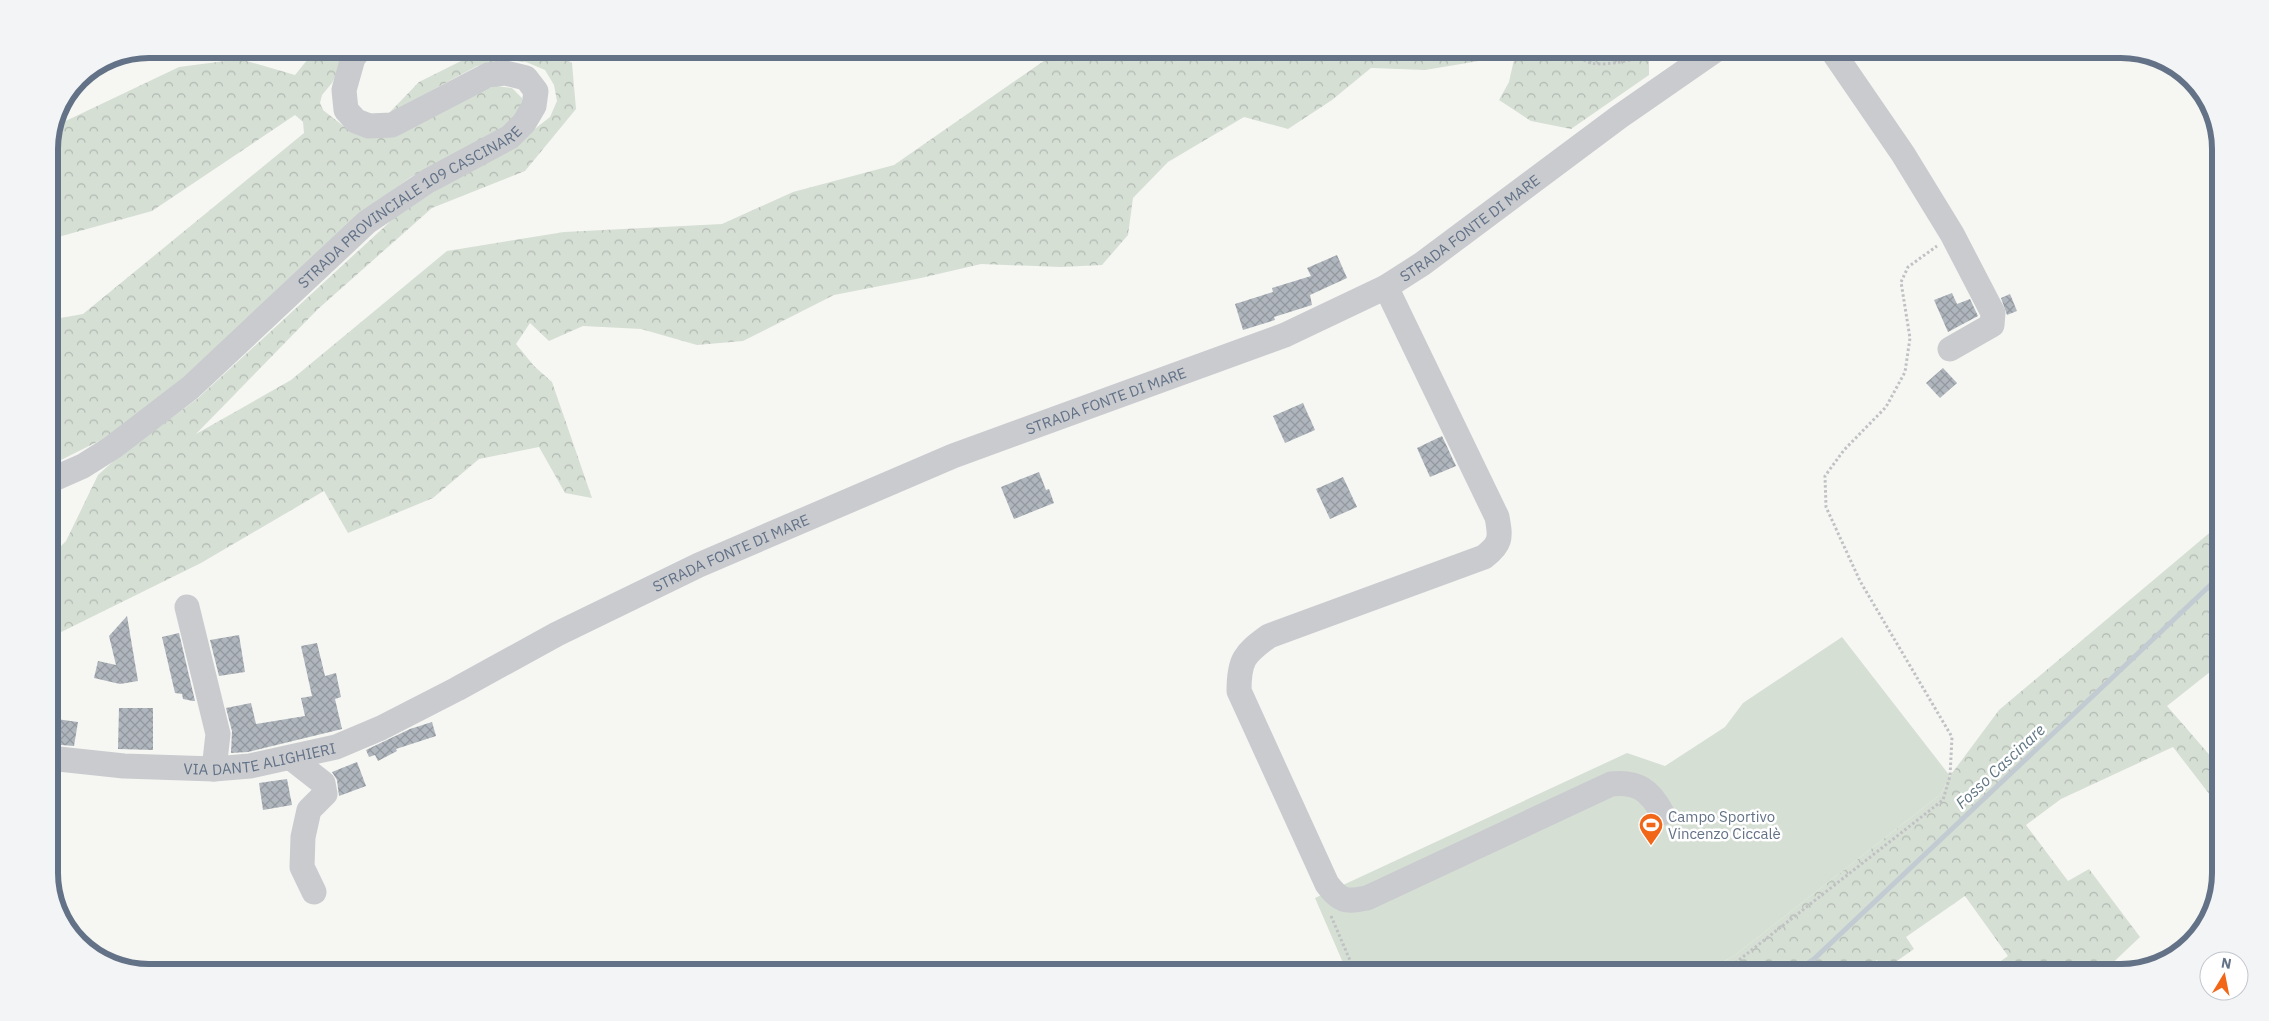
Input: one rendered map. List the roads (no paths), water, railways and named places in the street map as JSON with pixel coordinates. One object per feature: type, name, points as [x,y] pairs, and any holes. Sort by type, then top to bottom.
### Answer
[{"type":"street","name":"STRADA PROVINCIALE 109 CASCINARE","points":[[58,477],[83,466],[113,447],[190,388],[367,222],[428,181],[510,137],[524,123],[534,106],[536,91],[526,78],[505,73],[488,75],[392,124],[369,126],[356,121],[346,110],[344,90],[353,58]]},
{"type":"street","name":"STRADA FONTE DI MARE","points":[[457,689],[557,634],[699,565],[953,456],[1286,334],[1386,287],[1422,264],[1619,117],[1704,58]]},
{"type":"street","points":[[1838,58],[1902,154],[1952,234],[1993,313],[1992,325],[1950,349]]},
{"type":"street","points":[[1386,287],[1497,517],[1500,534],[1496,547],[1484,557],[1268,636],[1250,650],[1239,669],[1239,691],[1327,884],[1338,898],[1349,901],[1367,898],[1611,784],[1625,782],[1639,787],[1653,796],[1662,812]]},
{"type":"street","points":[[188,607],[218,734],[214,769]]},
{"type":"street","name":"VIA DANTE ALIGHIERI","points":[[58,759],[124,766],[214,769],[250,766],[336,747],[381,728],[457,689]]},
{"type":"street","points":[[292,758],[323,783],[325,794],[309,810],[303,837],[302,867],[314,892]]},
{"type":"waterway","name":"Fosso Cascinare","points":[[1807,964],[2212,584]]},
{"type":"place","name":"Campo Sportivo Vincenzo Ciccalè","points":[[1651,846]]}]
